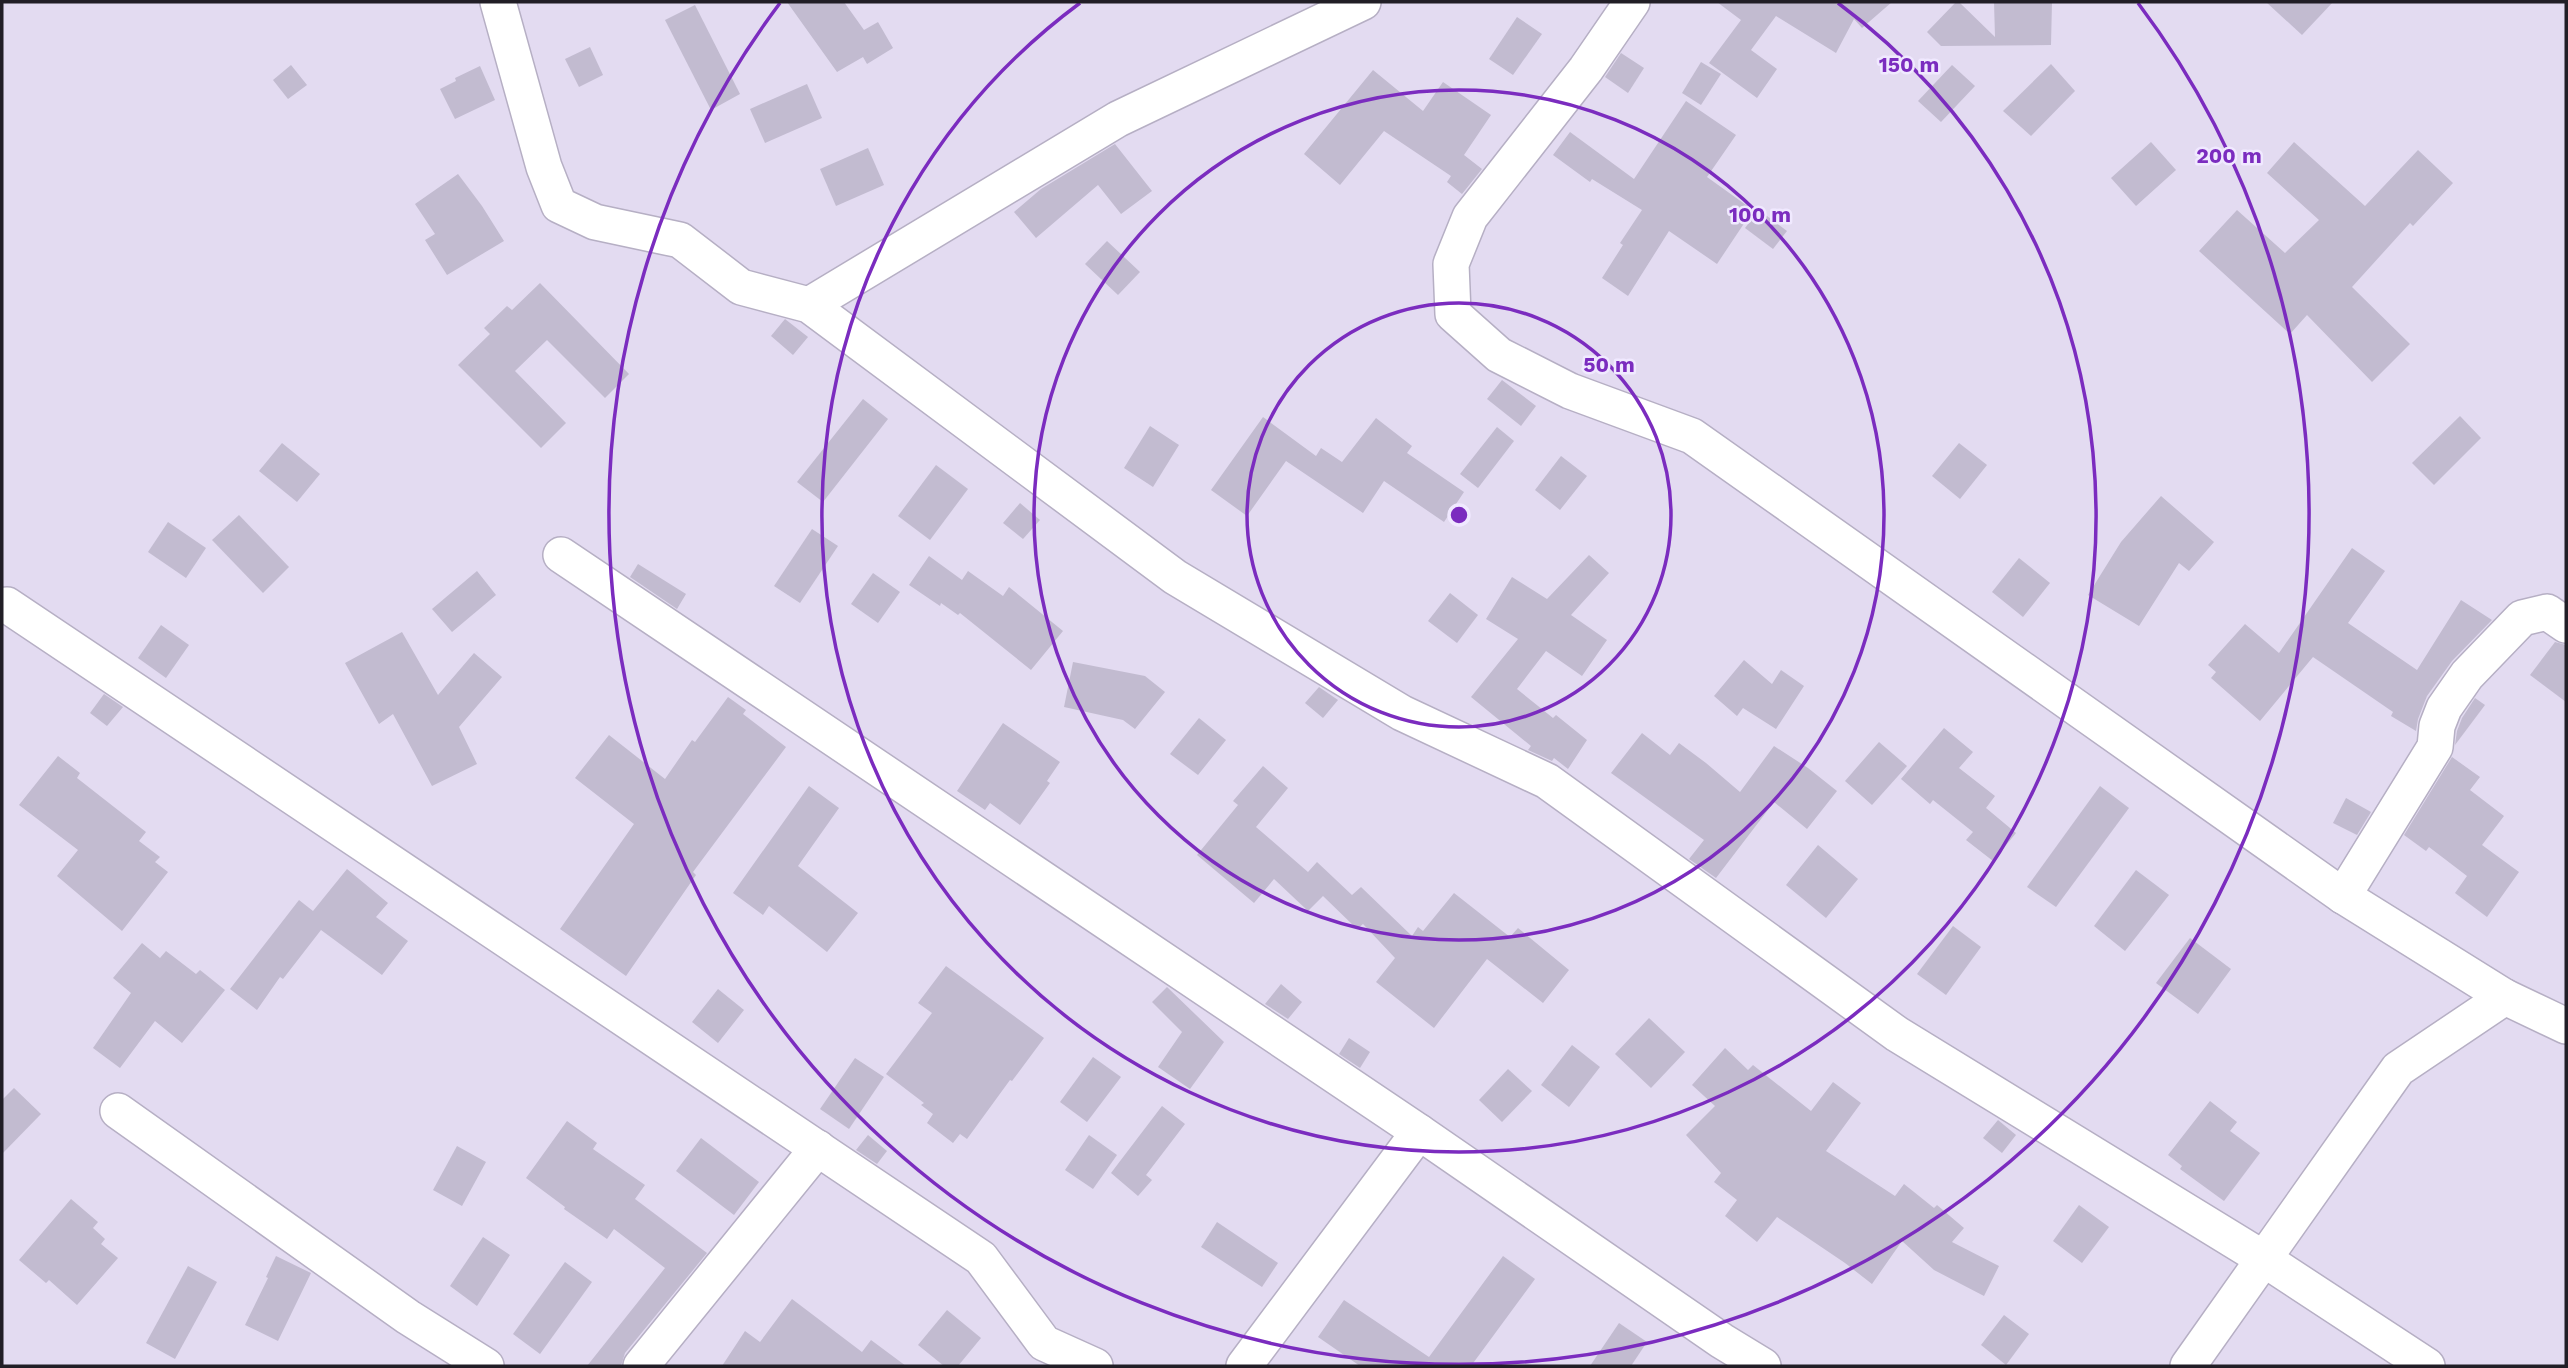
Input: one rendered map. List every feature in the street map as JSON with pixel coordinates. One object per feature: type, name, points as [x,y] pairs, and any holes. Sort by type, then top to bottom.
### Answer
[{"type":"street","points":[[498,2],[544,167],[559,205],[595,222],[680,240],[741,286],[809,305],[1174,577],[1402,713],[1547,781],[1897,1034],[2264,1259],[2427,1366]]},
{"type":"street","points":[[809,305],[1118,119],[1363,2]]},
{"type":"street","points":[[1632,2],[1586,69],[1470,217],[1451,264],[1453,314],[1499,355],[1570,391],[1692,436],[2343,895],[2505,997],[2566,1026]]},
{"type":"street","points":[[561,555],[1763,1366]]},
{"type":"street","points":[[7,604],[981,1258],[1044,1343],[1095,1366]]},
{"type":"street","points":[[2343,895],[2435,747],[2437,726],[2444,708],[2468,676],[2522,618],[2547,612],[2566,625]]},
{"type":"street","points":[[2188,1366],[2398,1069],[2505,997]]},
{"type":"street","points":[[118,1111],[408,1317],[486,1366]]},
{"type":"street","points":[[1244,1366],[1419,1132]]},
{"type":"street","points":[[641,1366],[818,1148]]},
{"type":"building","points":[[787,2],[844,2],[864,30],[878,22],[893,48],[867,64],[863,57],[837,72]]},
{"type":"building","points":[[1717,2],[1892,2],[1862,28],[1854,19],[1836,53],[1776,16],[1751,50],[1777,69],[1757,98],[1709,63],[1741,20]]},
{"type":"building","points":[[1956,2],[1995,37],[1994,2],[2052,2],[2051,45],[1941,46],[1927,32]]},
{"type":"building","points":[[2266,2],[2333,2],[2302,35]]},
{"type":"building","points":[[695,5],[740,94],[711,110],[665,20]]},
{"type":"building","points":[[1517,17],[1542,34],[1513,75],[1489,59]]},
{"type":"building","points":[[590,47],[603,75],[579,87],[565,59]]},
{"type":"building","points":[[1621,53],[1644,68],[1628,93],[1605,77]]},
{"type":"building","points":[[1701,62],[1721,74],[1701,105],[1682,93]]},
{"type":"building","points":[[2051,64],[2075,91],[2031,136],[2003,111]]},
{"type":"building","points":[[291,65],[307,85],[288,99],[273,80]]},
{"type":"building","points":[[1952,65],[1975,86],[1941,122],[1918,101]]},
{"type":"building","points":[[480,66],[495,100],[455,119],[440,89]]},
{"type":"building","points":[[1373,70],[1423,111],[1443,82],[1491,115],[1464,155],[1482,169],[1462,194],[1447,182],[1451,176],[1384,131],[1340,185],[1304,154]]},
{"type":"building","points":[[807,84],[822,118],[765,143],[750,109]]},
{"type":"building","points":[[1686,101],[1736,135],[1707,177],[1753,210],[1717,264],[1669,231],[1628,296],[1602,278],[1623,245],[1620,243],[1642,210],[1592,179],[1590,182],[1553,155],[1570,132],[1634,179]]},
{"type":"building","points":[[2151,142],[2176,170],[2136,206],[2111,178]]},
{"type":"building","points":[[2294,142],[2365,206],[2418,150],[2453,183],[2413,226],[2410,223],[2352,287],[2410,344],[2372,382],[2307,315],[2290,334],[2199,251],[2237,210],[2285,253],[2319,220],[2267,173]]},
{"type":"building","points":[[1115,144],[1152,191],[1121,214],[1098,185],[1036,238],[1014,212],[1041,189]]},
{"type":"building","points":[[868,148],[884,185],[836,206],[820,169]]},
{"type":"building","points":[[458,174],[504,241],[447,275],[425,240],[435,234],[415,204]]},
{"type":"building","points":[[1759,210],[1787,231],[1773,249],[1745,228]]},
{"type":"building","points":[[1107,241],[1140,272],[1118,295],[1085,264]]},
{"type":"building","points":[[540,283],[629,374],[605,398],[547,340],[515,371],[566,423],[541,448],[458,365],[490,334],[484,328],[507,306],[512,310]]},
{"type":"building","points":[[785,319],[808,337],[793,355],[771,336]]},
{"type":"building","points":[[1502,380],[1536,406],[1521,426],[1487,399]]},
{"type":"building","points":[[863,399],[888,419],[823,502],[797,482]]},
{"type":"building","points":[[2460,416],[2481,438],[2434,485],[2412,463]]},
{"type":"building","points":[[1263,417],[1316,456],[1321,448],[1342,462],[1376,418],[1412,446],[1407,453],[1464,492],[1444,522],[1384,481],[1363,513],[1286,461],[1247,516],[1211,490]]},
{"type":"building","points":[[1150,426],[1179,445],[1153,487],[1124,468]]},
{"type":"building","points":[[1497,427],[1514,441],[1478,488],[1460,474]]},
{"type":"building","points":[[282,443],[320,474],[297,502],[259,471]]},
{"type":"building","points":[[1959,443],[1987,465],[1960,499],[1932,476]]},
{"type":"building","points":[[1561,456],[1587,476],[1560,510],[1535,490]]},
{"type":"building","points":[[936,465],[968,489],[930,540],[898,516]]},
{"type":"building","points":[[2161,496],[2214,542],[2189,571],[2179,563],[2139,626],[2088,595],[2121,542]]},
{"type":"building","points":[[1020,503],[1040,520],[1023,539],[1003,523]]},
{"type":"building","points":[[239,515],[289,567],[263,593],[212,540]]},
{"type":"building","points":[[168,522],[206,548],[186,578],[148,552]]},
{"type":"building","points":[[812,529],[838,546],[800,603],[774,586]]},
{"type":"building","points":[[2352,548],[2385,571],[2348,623],[2417,670],[2461,600],[2492,620],[2452,661],[2427,696],[2416,731],[2391,716],[2393,712],[2313,657],[2260,721],[2211,678],[2216,672],[2208,665],[2245,624],[2279,653]]},
{"type":"building","points":[[1589,555],[1609,573],[1571,615],[1607,640],[1582,676],[1546,651],[1517,689],[1553,718],[1556,715],[1587,740],[1568,769],[1554,758],[1552,761],[1528,750],[1531,746],[1471,697],[1518,639],[1486,619],[1512,577],[1547,599]]},
{"type":"building","points":[[929,556],[962,580],[968,571],[1003,596],[1009,587],[1063,631],[1031,670],[960,613],[958,615],[941,603],[940,606],[909,585]]},
{"type":"building","points":[[2019,558],[2050,583],[2023,617],[1992,592]]},
{"type":"building","points":[[638,564],[686,594],[677,609],[630,577]]},
{"type":"building","points":[[477,571],[496,595],[452,632],[432,609]]},
{"type":"building","points":[[873,573],[900,592],[878,623],[851,604]]},
{"type":"building","points":[[1450,593],[1478,615],[1457,643],[1428,621]]},
{"type":"building","points":[[161,625],[189,645],[166,678],[138,658]]},
{"type":"building","points":[[402,632],[438,695],[474,653],[502,677],[459,727],[477,764],[432,786],[393,714],[379,724],[345,663]]},
{"type":"building","points":[[2555,642],[2566,645],[2566,702],[2530,675]]},
{"type":"building","points":[[1744,660],[1772,684],[1781,670],[1804,686],[1776,729],[1743,708],[1737,716],[1714,696]]},
{"type":"building","points":[[1073,662],[1145,676],[1165,692],[1135,729],[1123,720],[1064,707]]},
{"type":"building","points":[[1319,687],[1338,700],[1323,718],[1305,703]]},
{"type":"building","points":[[104,694],[123,707],[107,726],[90,713]]},
{"type":"building","points":[[728,697],[746,710],[743,714],[786,747],[693,872],[696,875],[626,976],[560,929],[634,824],[575,778],[609,735],[665,779],[692,740],[695,742]]},
{"type":"building","points":[[2475,698],[2485,705],[2455,745],[2462,718]]},
{"type":"building","points":[[1199,718],[1226,740],[1198,775],[1170,754]]},
{"type":"building","points":[[1003,723],[1060,762],[1047,781],[1050,783],[1020,825],[990,803],[985,810],[957,791]]},
{"type":"building","points":[[1944,728],[1973,752],[1959,768],[1995,796],[1986,808],[2016,833],[1993,861],[1966,840],[1973,832],[1933,800],[1930,804],[1901,779]]},
{"type":"building","points":[[1642,733],[1670,755],[1679,743],[1740,792],[1774,746],[1837,791],[1807,829],[1774,802],[1716,878],[1689,859],[1704,840],[1611,773]]},
{"type":"building","points":[[1879,742],[1907,766],[1872,805],[1845,781]]},
{"type":"building","points":[[58,756],[80,773],[77,778],[146,832],[139,841],[160,857],[155,862],[168,872],[122,931],[57,876],[78,850],[19,805]]},
{"type":"building","points":[[2452,757],[2480,777],[2470,790],[2504,816],[2482,845],[2519,872],[2487,917],[2455,893],[2467,876],[2429,847],[2426,851],[2404,835]]},
{"type":"building","points":[[1263,766],[1288,788],[1256,827],[1308,872],[1317,862],[1352,895],[1361,887],[1412,936],[1418,927],[1423,931],[1454,893],[1510,937],[1518,928],[1569,970],[1543,1003],[1487,959],[1434,1028],[1376,982],[1395,958],[1363,924],[1357,929],[1323,896],[1308,911],[1274,879],[1254,903],[1197,855],[1238,805],[1233,801]]},
{"type":"building","points":[[809,786],[839,808],[798,866],[858,913],[827,952],[769,906],[763,915],[733,893]]},
{"type":"building","points":[[2100,786],[2129,808],[2056,907],[2027,887]]},
{"type":"building","points":[[2346,798],[2371,812],[2357,835],[2333,823]]},
{"type":"building","points":[[1818,845],[1858,879],[1826,918],[1786,885]]},
{"type":"building","points":[[347,869],[388,903],[376,917],[408,941],[382,975],[321,930],[283,979],[280,977],[257,1010],[230,989],[299,900],[313,911]]},
{"type":"building","points":[[2136,870],[2169,895],[2125,951],[2094,926]]},
{"type":"building","points":[[1953,926],[1981,947],[1946,995],[1917,974]]},
{"type":"building","points":[[2190,938],[2231,969],[2198,1014],[2156,983]]},
{"type":"building","points":[[142,943],[160,958],[166,951],[196,974],[200,970],[225,990],[182,1043],[155,1021],[120,1068],[93,1048],[131,993],[113,978]]},
{"type":"building","points":[[946,966],[1044,1038],[967,1139],[960,1134],[953,1143],[927,1123],[933,1114],[921,1105],[924,1103],[886,1074],[932,1013],[918,1003]]},
{"type":"building","points":[[1281,984],[1302,1002],[1288,1019],[1265,1004]]},
{"type":"building","points":[[1167,987],[1224,1042],[1190,1089],[1158,1067],[1182,1032],[1152,1002]]},
{"type":"building","points":[[718,989],[744,1010],[718,1043],[692,1022]]},
{"type":"building","points":[[1649,1018],[1685,1052],[1651,1088],[1615,1054]]},
{"type":"building","points":[[1349,1038],[1370,1052],[1360,1068],[1339,1054]]},
{"type":"building","points":[[1572,1045],[1600,1067],[1569,1107],[1541,1085]]},
{"type":"building","points":[[1725,1048],[1748,1070],[1753,1065],[1811,1111],[1833,1082],[1861,1103],[1826,1151],[1895,1196],[1904,1184],[1934,1208],[1937,1205],[1964,1228],[1952,1242],[1999,1266],[1984,1296],[1934,1270],[1902,1241],[1872,1284],[1777,1217],[1757,1242],[1725,1216],[1737,1200],[1714,1182],[1721,1173],[1686,1135],[1715,1106],[1692,1085]]},
{"type":"building","points":[[1093,1057],[1121,1077],[1087,1122],[1060,1102]]},
{"type":"building","points":[[855,1058],[884,1077],[849,1129],[820,1109]]},
{"type":"building","points":[[1508,1069],[1532,1091],[1502,1122],[1479,1100]]},
{"type":"building","points":[[14,1088],[41,1114],[2,1154],[2,1100]]},
{"type":"building","points":[[2210,1101],[2237,1122],[2230,1131],[2260,1153],[2224,1201],[2180,1169],[2182,1166],[2168,1155]]},
{"type":"building","points":[[1162,1106],[1185,1124],[1146,1175],[1152,1180],[1138,1196],[1111,1173]]},
{"type":"building","points":[[1998,1120],[2016,1135],[2002,1153],[1983,1138]]},
{"type":"building","points":[[567,1121],[597,1143],[593,1149],[645,1185],[635,1199],[707,1253],[625,1353],[621,1366],[587,1366],[665,1268],[614,1229],[607,1239],[526,1178]]},
{"type":"building","points":[[868,1135],[887,1151],[877,1164],[856,1150]]},
{"type":"building","points":[[1089,1135],[1117,1155],[1093,1189],[1065,1170]]},
{"type":"building","points":[[701,1138],[759,1182],[734,1215],[676,1171]]},
{"type":"building","points":[[457,1146],[486,1162],[462,1206],[433,1190]]},
{"type":"building","points":[[71,1199],[98,1222],[93,1228],[105,1239],[101,1244],[118,1258],[77,1305],[49,1280],[46,1283],[19,1260]]},
{"type":"building","points":[[2079,1205],[2109,1227],[2082,1263],[2053,1241]]},
{"type":"building","points":[[1217,1222],[1278,1263],[1262,1287],[1201,1247]]},
{"type":"building","points":[[483,1237],[510,1255],[477,1306],[450,1286]]},
{"type":"building","points":[[276,1256],[311,1273],[278,1341],[245,1325]]},
{"type":"building","points":[[1503,1256],[1535,1279],[1471,1366],[1360,1366],[1318,1337],[1344,1300],[1429,1357]]},
{"type":"building","points":[[565,1262],[592,1282],[540,1354],[513,1334]]},
{"type":"building","points":[[188,1266],[217,1282],[175,1359],[146,1343]]},
{"type":"building","points":[[792,1299],[862,1352],[871,1340],[906,1366],[722,1366],[745,1331],[760,1342]]},
{"type":"building","points":[[947,1310],[981,1338],[958,1366],[944,1366],[918,1345]]},
{"type":"building","points":[[2004,1315],[2029,1334],[2006,1365],[1981,1345]]},
{"type":"building","points":[[1619,1323],[1647,1342],[1631,1366],[1590,1366]]}]
